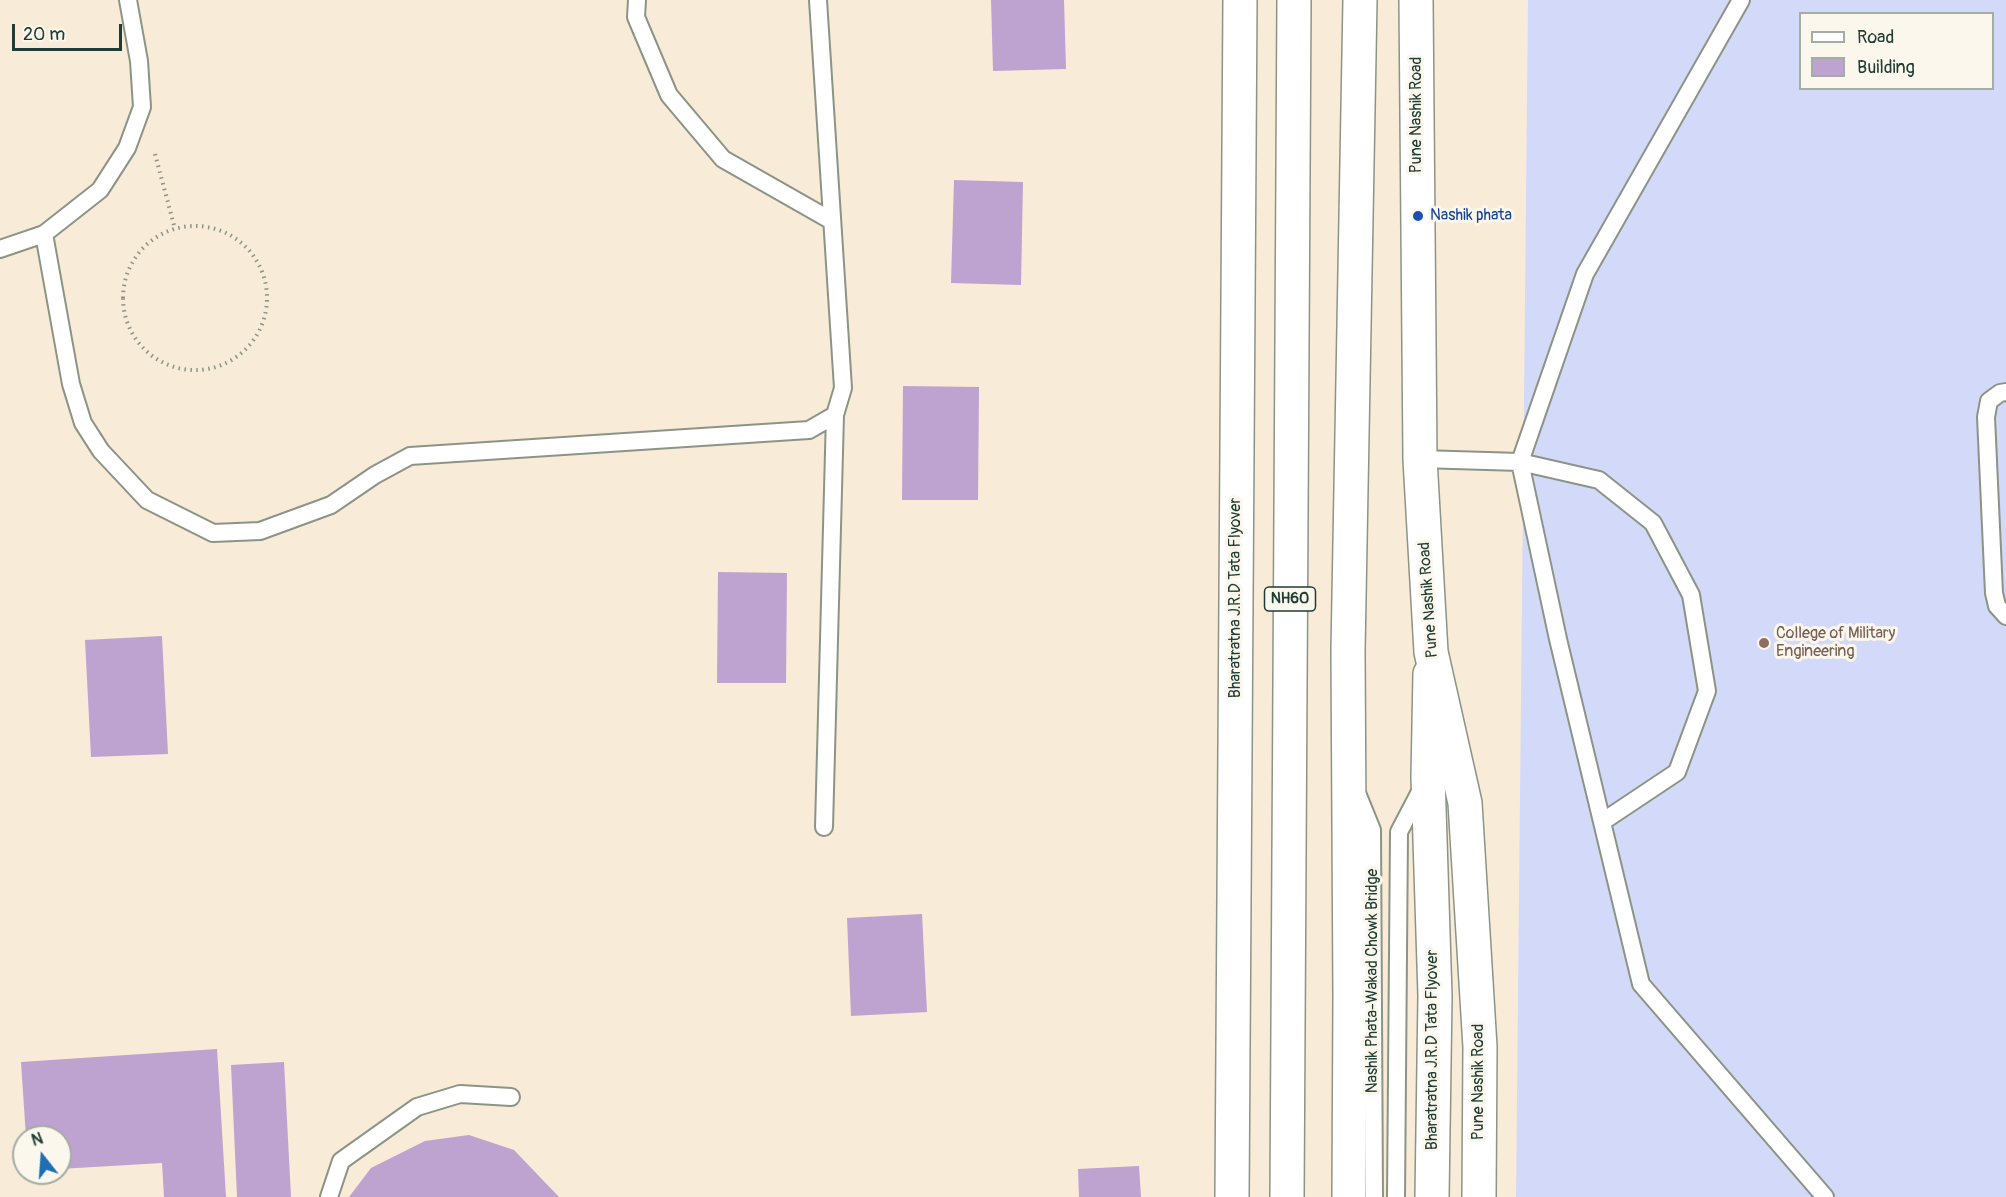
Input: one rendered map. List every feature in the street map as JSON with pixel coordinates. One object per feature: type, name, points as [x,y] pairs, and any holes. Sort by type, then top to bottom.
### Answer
[{"type":"main road","name":"Bharatratna J.R.D Tata Flyover","points":[[1232,1197],[1240,0]]},
{"type":"main road","name":"NH60","points":[[1287,1197],[1294,0]]},
{"type":"main road","points":[[1349,1197],[1348,639],[1360,0]]},
{"type":"main road","name":"Pune Nashik Road","points":[[1416,0],[1420,459],[1431,651],[1465,803],[1480,1047],[1479,1197]]},
{"type":"main road","name":"Bharatratna J.R.D Tata Flyover","points":[[1431,651],[1428,777],[1435,996],[1432,1197]]},
{"type":"lane","points":[[0,249],[44,234],[100,190],[127,147],[142,107],[139,61],[128,0]]},
{"type":"lane","points":[[637,0],[636,17],[669,95],[723,159],[832,222]]},
{"type":"lane","points":[[818,0],[843,387],[835,415],[824,827]]},
{"type":"lane","points":[[1742,0],[1585,274],[1520,462],[1558,639],[1641,984],[1825,1197]]},
{"type":"lane","points":[[44,234],[71,384],[83,423],[101,451],[147,500],[213,533],[260,531],[331,505],[375,475],[410,456],[809,430],[835,415]]},
{"type":"lane","points":[[2006,392],[2000,393],[1989,401],[1986,417],[1994,593],[1997,606],[2006,616]]},
{"type":"lane","points":[[1420,459],[1520,462],[1599,480],[1653,523],[1691,595],[1707,691],[1677,771],[1602,822]]},
{"type":"lane","name":"Nashik Phata-Wakad Chowk Bridge","points":[[1348,770],[1372,830],[1374,1197]]},
{"type":"lane","name":"Nashik Phata-Wakad Chowk Bridge","points":[[1396,1197],[1399,832],[1428,777]]},
{"type":"lane","points":[[329,1197],[340,1161],[417,1107],[460,1094],[511,1097]]},
{"type":"path","points":[[142,107],[175,229]]},
{"type":"path","points":[[189,226],[207,227],[230,235],[246,246],[258,260],[267,286],[268,303],[264,324],[255,340],[237,357],[199,372],[164,364],[145,353],[130,333],[121,310],[123,288],[132,261],[146,244],[175,229],[189,226]]},
{"type":"shaded area","name":"College of Military Engineering","points":[[1528,0],[2006,0],[2006,1197],[1516,1197]]},
{"type":"building","points":[[991,0],[1064,0],[1066,69],[993,71]]},
{"type":"building","points":[[954,180],[1023,182],[1021,285],[951,283]]},
{"type":"building","points":[[903,386],[979,387],[978,500],[902,500]]},
{"type":"building","points":[[718,572],[787,573],[786,683],[717,683]]},
{"type":"building","points":[[162,636],[168,754],[91,757],[85,640]]},
{"type":"building","points":[[922,914],[927,1012],[851,1016],[847,918]]},
{"type":"building","points":[[217,1049],[226,1197],[164,1197],[162,1163],[72,1168],[72,1125],[25,1125],[21,1062]]},
{"type":"building","points":[[284,1062],[291,1197],[237,1197],[231,1065]]},
{"type":"building","points":[[469,1135],[514,1150],[559,1197],[349,1197],[371,1168],[425,1141]]},
{"type":"building","points":[[1139,1166],[1141,1197],[1079,1197],[1078,1169]]},
{"type":"place","name":"Nashik phata","points":[[1418,216]]},
{"type":"place","name":"College of Military Engineering","points":[[1764,643]]}]
